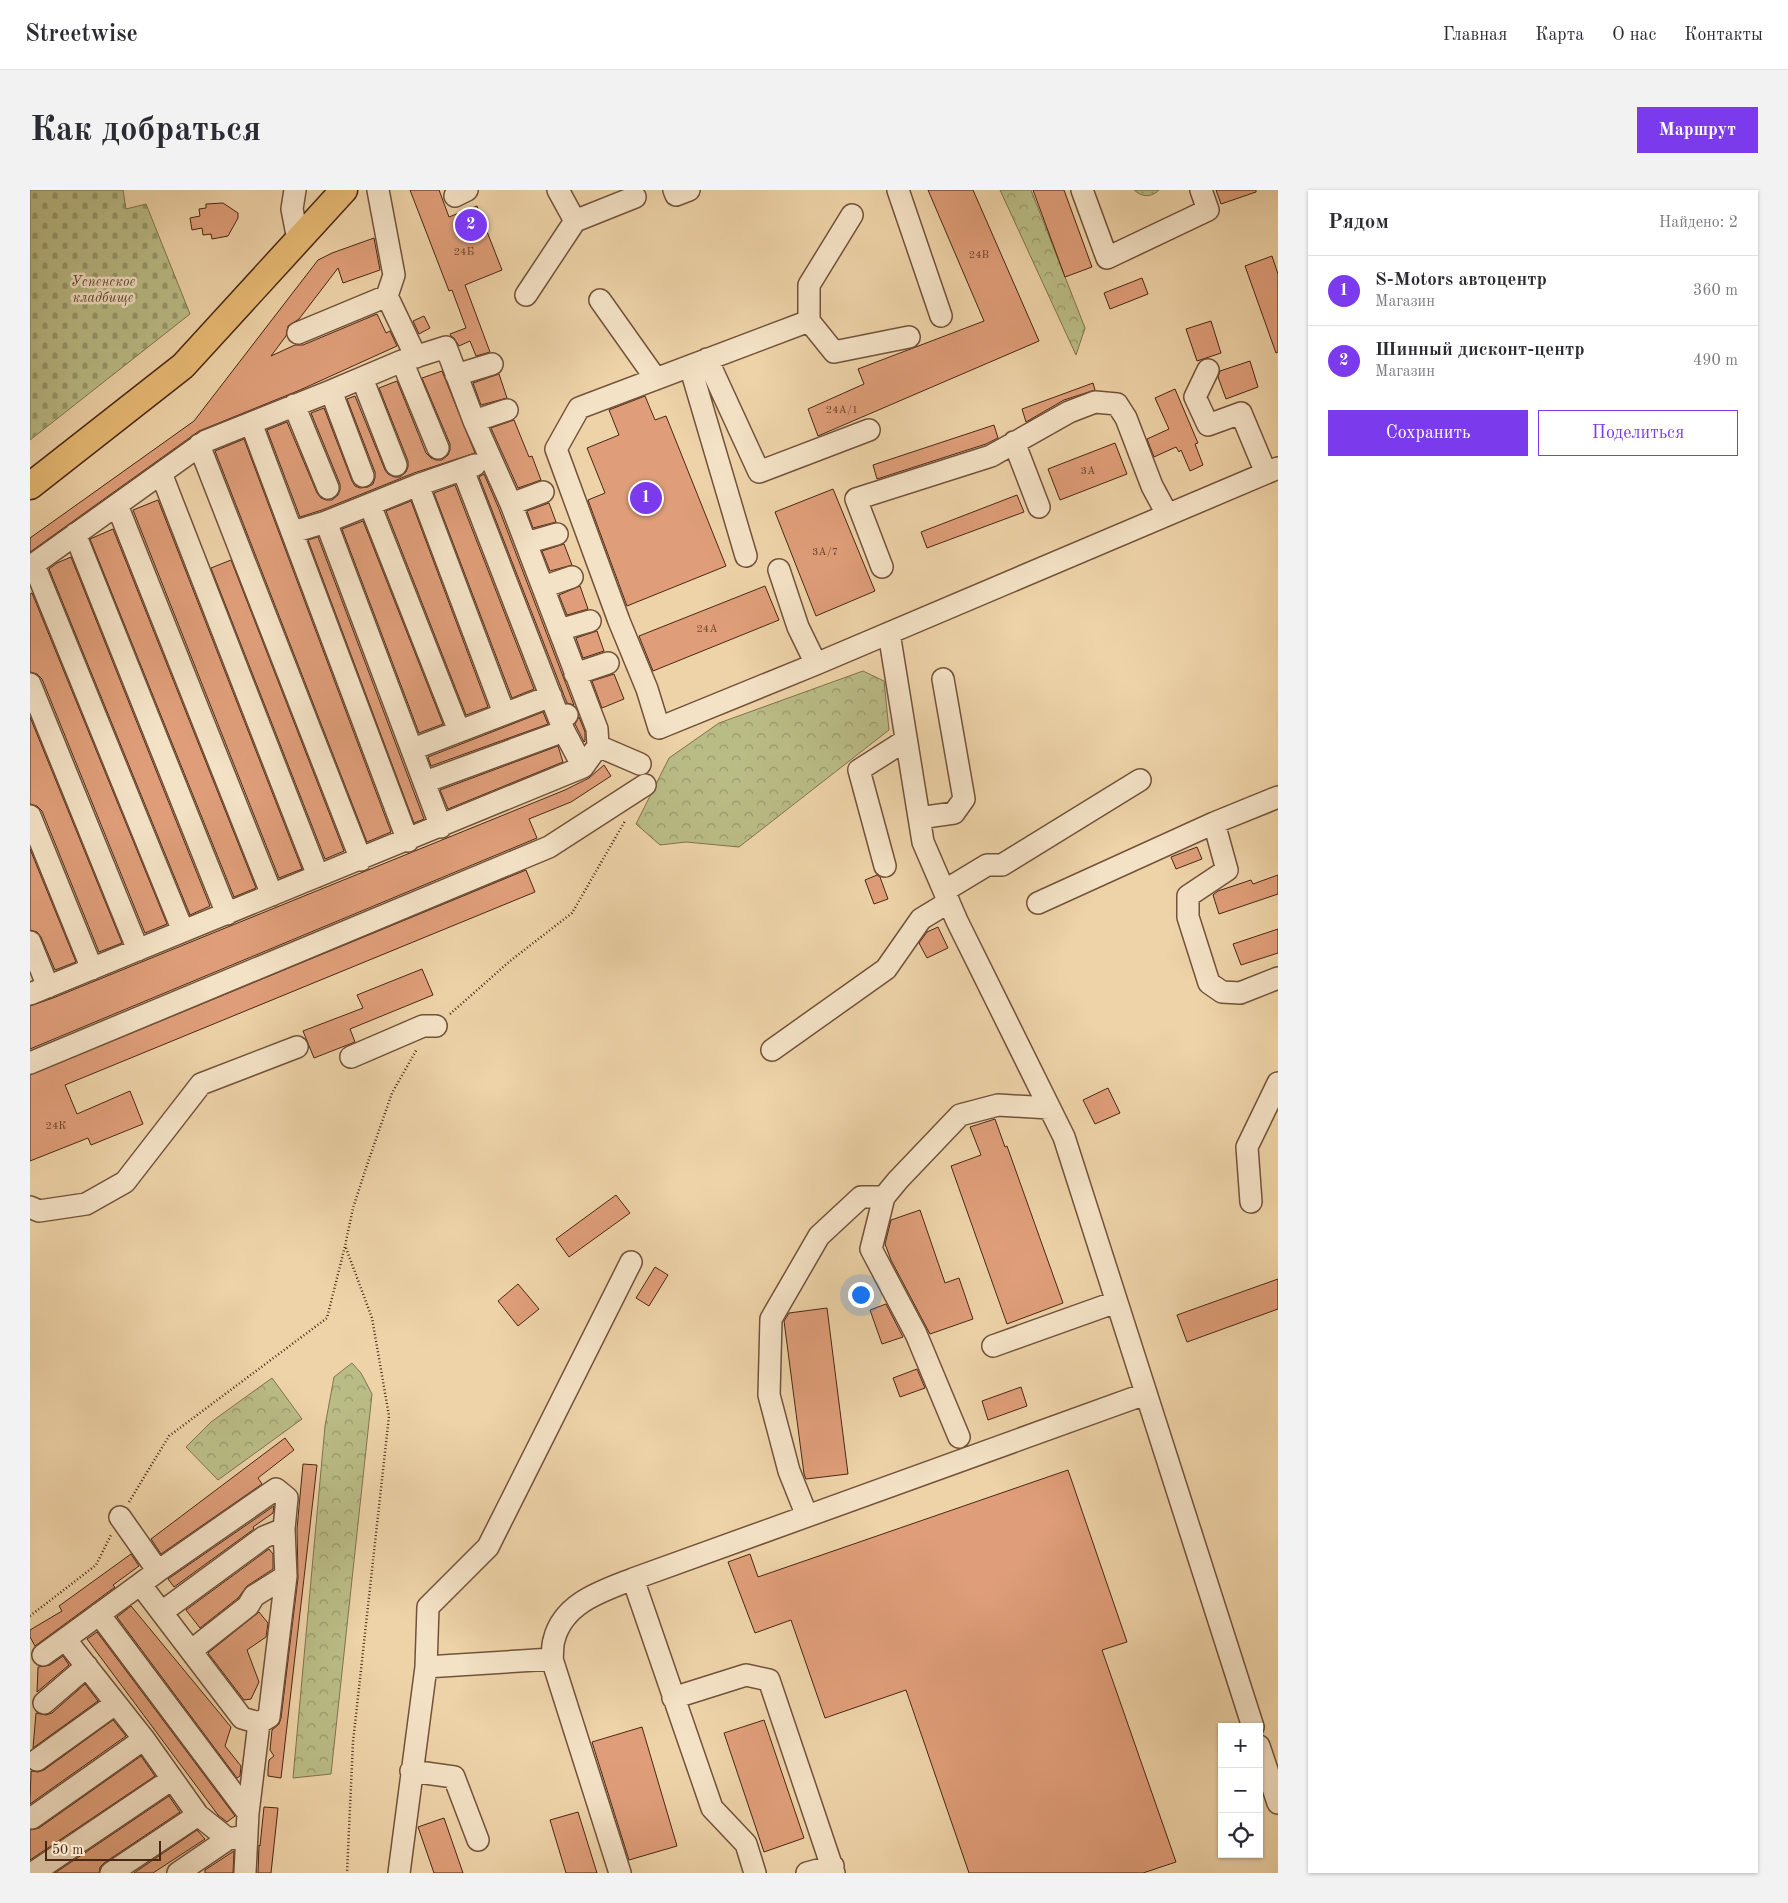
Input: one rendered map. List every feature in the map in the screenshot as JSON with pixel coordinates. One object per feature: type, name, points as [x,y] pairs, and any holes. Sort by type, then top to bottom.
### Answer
[{"type":"main road","points":[[30,486],[183,366],[344,190]]},
{"type":"lane","points":[[296,190],[292,208],[298,240]]},
{"type":"lane","points":[[378,190],[394,275],[387,296],[438,448]]},
{"type":"lane","points":[[558,190],[575,221]]},
{"type":"lane","points":[[674,190],[676,196],[689,190]]},
{"type":"lane","points":[[898,190],[941,316]]},
{"type":"lane","points":[[1082,190],[1107,258],[1208,210],[1201,190]]},
{"type":"lane","points":[[526,295],[575,221],[635,197]]},
{"type":"lane","points":[[852,214],[809,285],[809,321],[834,352],[909,337]]},
{"type":"lane","points":[[298,333],[387,296]]},
{"type":"lane","points":[[600,300],[656,379]]},
{"type":"lane","points":[[809,321],[579,408],[556,449],[619,621],[647,689],[659,728],[816,664],[1272,470],[1241,413],[1208,425],[1196,397],[1208,370]]},
{"type":"lane","points":[[30,942],[39,990],[183,932],[318,876],[442,827],[583,767],[598,746],[597,729],[511,504],[474,421],[446,346],[409,359],[206,441],[32,566],[183,932]]},
{"type":"lane","points":[[699,363],[759,472],[869,430]]},
{"type":"lane","points":[[699,363],[746,556]]},
{"type":"lane","points":[[456,375],[492,364]]},
{"type":"lane","points":[[362,378],[396,465]]},
{"type":"lane","points":[[331,391],[363,476]]},
{"type":"lane","points":[[882,567],[856,499],[991,456],[1069,412],[1096,402],[1117,404],[1126,418],[1152,486],[1167,514]]},
{"type":"lane","points":[[294,405],[328,488]]},
{"type":"lane","points":[[474,421],[507,410]]},
{"type":"lane","points":[[251,423],[408,840]]},
{"type":"lane","points":[[1014,442],[1038,507]]},
{"type":"lane","points":[[199,446],[361,860]]},
{"type":"lane","points":[[293,532],[326,522],[491,458]]},
{"type":"lane","points":[[463,470],[561,724],[583,767]]},
{"type":"lane","points":[[161,473],[318,876]]},
{"type":"lane","points":[[418,485],[504,714]]},
{"type":"lane","points":[[511,504],[543,492]]},
{"type":"lane","points":[[117,505],[272,895]]},
{"type":"lane","points":[[370,505],[459,731]]},
{"type":"lane","points":[[326,522],[442,827]]},
{"type":"lane","points":[[75,534],[227,914]]},
{"type":"lane","points":[[526,544],[556,534]]},
{"type":"lane","points":[[778,570],[798,627],[816,664]]},
{"type":"lane","points":[[543,588],[572,577]]},
{"type":"lane","points":[[559,630],[590,621]]},
{"type":"lane","points":[[889,633],[923,842],[968,944],[1064,1137],[1252,1723]]},
{"type":"lane","points":[[575,674],[608,663]]},
{"type":"lane","points":[[919,818],[954,813],[964,798],[942,679]]},
{"type":"lane","points":[[30,684],[138,950]]},
{"type":"lane","points":[[413,749],[550,696]]},
{"type":"lane","points":[[425,782],[561,724],[588,708]]},
{"type":"lane","points":[[885,866],[859,770],[906,740]]},
{"type":"lane","points":[[598,746],[640,764]]},
{"type":"lane","points":[[772,1050],[886,969],[921,918],[946,896],[987,865],[1002,864],[1140,780]]},
{"type":"lane","points":[[30,1063],[549,847],[645,785]]},
{"type":"lane","points":[[1038,903],[1214,823],[1278,797]]},
{"type":"lane","points":[[30,816],[92,969]]},
{"type":"lane","points":[[1214,823],[1226,870],[1188,896],[1188,917],[1209,984],[1222,992],[1240,993],[1278,978]]},
{"type":"lane","points":[[350,1056],[423,1026],[436,1026]]},
{"type":"lane","points":[[30,1207],[39,1211],[86,1204],[125,1182],[201,1084],[297,1047]]},
{"type":"lane","points":[[1251,1202],[1247,1147],[1278,1083]]},
{"type":"lane","points":[[959,1437],[916,1334],[871,1249],[884,1197],[960,1115],[998,1105],[1049,1108]]},
{"type":"lane","points":[[807,1516],[789,1471],[769,1395],[771,1319],[819,1236],[861,1197],[884,1197]]},
{"type":"lane","points":[[399,1873],[426,1667],[428,1607],[488,1548],[630,1262]]},
{"type":"lane","points":[[993,1346],[1116,1302]]},
{"type":"lane","points":[[620,1873],[552,1660],[554,1640],[562,1621],[576,1606],[596,1593],[633,1579],[1145,1394]]},
{"type":"lane","points":[[44,1655],[65,1639],[140,1584],[158,1571],[276,1489],[287,1498],[284,1529],[286,1576],[269,1717],[259,1722],[242,1718],[140,1584]]},
{"type":"lane","points":[[120,1517],[158,1571]]},
{"type":"lane","points":[[162,1612],[264,1538],[284,1529]]},
{"type":"lane","points":[[192,1650],[248,1606],[254,1596],[286,1576]]},
{"type":"lane","points":[[633,1579],[712,1808],[746,1844],[756,1873]]},
{"type":"lane","points":[[99,1614],[248,1812]]},
{"type":"lane","points":[[65,1639],[144,1739],[198,1815],[238,1837]]},
{"type":"lane","points":[[426,1667],[552,1660]]},
{"type":"lane","points":[[44,1702],[87,1666]]},
{"type":"lane","points":[[673,1698],[746,1675],[769,1680],[834,1869],[807,1873]]},
{"type":"lane","points":[[37,1760],[115,1704]]},
{"type":"lane","points":[[178,1873],[196,1867],[238,1837],[248,1812],[259,1722]]},
{"type":"lane","points":[[32,1818],[144,1739]]},
{"type":"lane","points":[[1263,1752],[1273,1768],[1278,1803]]},
{"type":"lane","points":[[411,1772],[454,1777],[478,1840]]},
{"type":"lane","points":[[33,1873],[172,1779]]},
{"type":"lane","points":[[111,1873],[198,1815]]},
{"type":"lane","points":[[238,1837],[245,1873]]},
{"type":"path","points":[[30,1616],[96,1565],[120,1517],[169,1436],[327,1318],[353,1208],[392,1093],[421,1043],[436,1026],[510,961],[572,914],[626,819]]},
{"type":"path","points":[[345,1246],[372,1318],[389,1416],[353,1742],[347,1873]]},
{"type":"green space","name":"Успенское кладбище","points":[[30,190],[123,190],[126,209],[146,204],[190,314],[30,440]]},
{"type":"green space","points":[[1000,190],[1031,190],[1085,328],[1076,355]]},
{"type":"green space","points":[[1134,190],[1159,190],[1146,196]]},
{"type":"green space","points":[[863,671],[884,681],[889,730],[739,847],[686,842],[660,845],[636,824],[669,758],[719,723]]},
{"type":"green space","points":[[352,1363],[361,1373],[372,1394],[331,1774],[293,1778],[325,1426],[334,1377]]},
{"type":"green space","points":[[272,1378],[302,1419],[218,1480],[186,1447],[211,1422]]},
{"type":"building","points":[[410,190],[439,190],[449,217],[477,206],[502,270],[465,285],[490,352],[476,356],[470,341],[459,346],[450,334],[466,328],[452,290],[449,291]]},
{"type":"building","points":[[928,190],[973,190],[1039,341],[818,436],[808,409],[864,384],[858,369],[984,321]]},
{"type":"building","points":[[1033,190],[1064,190],[1092,267],[1065,277]]},
{"type":"building","points":[[1216,190],[1256,190],[1256,192],[1221,204]]},
{"type":"building","points":[[223,203],[238,213],[238,218],[228,236],[212,239],[211,234],[203,235],[202,228],[192,230],[190,218],[200,216],[199,209],[206,208],[206,204]]},
{"type":"building","points":[[374,238],[380,270],[343,283],[338,268],[299,319],[288,326],[286,336],[271,356],[295,345],[303,345],[377,314],[386,333],[390,331],[397,346],[300,390],[199,431],[30,552],[30,538],[194,421],[318,260]]},
{"type":"building","points":[[1272,256],[1278,274],[1278,352],[1276,353],[1245,266]]},
{"type":"building","points":[[1142,278],[1148,294],[1110,309],[1104,293]]},
{"type":"building","points":[[424,316],[430,328],[419,334],[413,321]]},
{"type":"building","points":[[1211,321],[1221,353],[1197,361],[1186,329]]},
{"type":"building","points":[[1250,361],[1258,387],[1226,399],[1218,377],[1220,371]]},
{"type":"building","points":[[442,371],[475,453],[414,473],[300,517],[267,430],[287,422],[317,493],[321,498],[332,500],[338,495],[340,484],[311,413],[324,408],[352,481],[355,486],[360,488],[368,487],[373,484],[375,472],[347,399],[355,396],[385,470],[394,477],[400,477],[406,472],[408,461],[379,388],[397,381],[426,453],[431,458],[442,460],[448,455],[450,444],[422,378]]},
{"type":"building","points":[[499,374],[507,398],[481,405],[473,383]]},
{"type":"building","points":[[1093,383],[1095,390],[1064,400],[1026,422],[1022,409]]},
{"type":"building","points":[[1175,389],[1198,443],[1195,444],[1203,465],[1190,471],[1181,450],[1179,452],[1176,447],[1154,457],[1147,439],[1169,429],[1155,398]]},
{"type":"building","points":[[645,396],[655,420],[666,416],[726,566],[627,606],[588,500],[605,493],[587,448],[619,435],[609,410]]},
{"type":"building","points":[[514,420],[529,457],[532,456],[541,480],[518,488],[491,428]]},
{"type":"building","points":[[994,425],[998,438],[986,444],[877,479],[873,465]]},
{"type":"building","points":[[244,439],[391,832],[367,842],[215,451]]},
{"type":"building","points":[[1115,443],[1127,474],[1060,500],[1048,469]]},
{"type":"building","points":[[484,474],[574,705],[567,703],[479,477]]},
{"type":"building","points":[[455,485],[534,689],[512,698],[434,493]]},
{"type":"building","points":[[833,489],[875,591],[816,616],[775,512]]},
{"type":"building","points":[[1017,495],[1024,512],[927,548],[921,532]]},
{"type":"building","points":[[158,500],[302,869],[279,878],[133,510]]},
{"type":"building","points":[[411,501],[488,707],[466,715],[386,511]]},
{"type":"building","points":[[549,503],[556,522],[533,528],[527,511]]},
{"type":"building","points":[[363,521],[443,724],[419,733],[342,529]]},
{"type":"building","points":[[113,529],[256,888],[234,897],[90,539]]},
{"type":"building","points":[[318,537],[424,819],[414,823],[308,540]]},
{"type":"building","points":[[564,544],[572,565],[550,571],[542,551]]},
{"type":"building","points":[[71,557],[210,906],[190,915],[49,569]]},
{"type":"building","points":[[231,560],[344,851],[325,859],[211,568]]},
{"type":"building","points":[[580,586],[588,609],[567,615],[559,595]]},
{"type":"building","points":[[765,586],[779,620],[653,671],[639,636]]},
{"type":"building","points":[[32,593],[167,924],[145,933],[42,679],[37,674],[30,672],[30,594]]},
{"type":"building","points":[[597,631],[604,651],[583,658],[576,638]]},
{"type":"building","points":[[614,674],[624,699],[602,708],[592,681]]},
{"type":"building","points":[[543,712],[548,724],[431,766],[428,757]]},
{"type":"building","points":[[30,717],[122,943],[99,952],[42,811],[37,806],[30,804]]},
{"type":"building","points":[[579,717],[585,732],[584,742],[575,724]]},
{"type":"building","points":[[558,746],[563,762],[448,809],[440,790]]},
{"type":"building","points":[[604,765],[611,776],[571,802],[529,819],[537,838],[30,1049],[30,1006],[565,790],[589,778]]},
{"type":"building","points":[[1197,847],[1202,859],[1176,869],[1171,857]]},
{"type":"building","points":[[30,849],[76,962],[55,970],[41,937],[37,932],[30,930]]},
{"type":"building","points":[[526,870],[535,892],[65,1085],[77,1114],[130,1091],[143,1124],[91,1145],[88,1138],[30,1161],[30,1075]]},
{"type":"building","points":[[877,875],[880,877],[888,899],[874,904],[865,880]]},
{"type":"building","points":[[1278,875],[1278,894],[1219,914],[1213,895],[1218,891],[1251,880],[1253,884]]},
{"type":"building","points":[[938,927],[948,948],[927,958],[919,943],[927,932]]},
{"type":"building","points":[[1278,929],[1278,953],[1241,965],[1233,944]]},
{"type":"building","points":[[422,969],[433,995],[350,1029],[355,1042],[314,1058],[303,1031],[363,1008],[357,995]]},
{"type":"building","points":[[1108,1088],[1120,1113],[1095,1124],[1083,1100]]},
{"type":"building","points":[[995,1119],[1005,1147],[1007,1146],[1063,1303],[1007,1324],[951,1166],[981,1155],[970,1127]]},
{"type":"building","points":[[616,1195],[630,1213],[569,1257],[556,1239]]},
{"type":"building","points":[[920,1210],[945,1283],[959,1278],[973,1319],[930,1334],[891,1260],[885,1244],[891,1220]]},
{"type":"building","points":[[655,1267],[668,1275],[649,1306],[636,1298]]},
{"type":"building","points":[[1278,1279],[1278,1309],[1187,1342],[1177,1315]]},
{"type":"building","points":[[518,1284],[539,1309],[518,1326],[498,1301]]},
{"type":"building","points":[[886,1304],[903,1337],[882,1344],[870,1310]]},
{"type":"building","points":[[827,1308],[848,1474],[806,1479],[784,1321],[789,1313]]},
{"type":"building","points":[[917,1369],[925,1388],[900,1397],[893,1378]]},
{"type":"building","points":[[1021,1387],[1027,1406],[988,1420],[982,1401]]},
{"type":"building","points":[[285,1438],[294,1450],[258,1478],[262,1484],[161,1554],[151,1539]]},
{"type":"building","points":[[303,1464],[317,1465],[281,1778],[268,1776],[268,1770],[269,1760],[274,1756],[270,1750],[272,1730],[279,1724],[281,1718],[298,1578],[297,1529]]},
{"type":"building","points":[[1068,1470],[1127,1642],[1102,1650],[1176,1862],[1143,1873],[969,1873],[906,1690],[825,1718],[791,1620],[755,1633],[728,1562],[750,1554],[758,1577]]},
{"type":"building","points":[[274,1506],[273,1513],[253,1527],[254,1529],[174,1587],[168,1579]]},
{"type":"building","points":[[269,1549],[273,1554],[273,1569],[247,1586],[238,1598],[200,1628],[186,1610]]},
{"type":"building","points":[[131,1554],[139,1566],[113,1585],[115,1587],[35,1646],[30,1637],[30,1630],[62,1611],[59,1606]]},
{"type":"building","points":[[131,1606],[231,1727],[225,1746],[241,1766],[240,1776],[237,1778],[117,1617]]},
{"type":"building","points":[[259,1612],[268,1623],[266,1637],[247,1650],[259,1682],[251,1699],[244,1700],[208,1653]]},
{"type":"building","points":[[97,1632],[235,1816],[227,1822],[218,1815],[87,1639]]},
{"type":"building","points":[[63,1656],[69,1665],[37,1692],[38,1667],[50,1665]]},
{"type":"building","points":[[85,1684],[98,1701],[33,1748],[36,1713],[46,1715],[52,1713]]},
{"type":"building","points":[[113,1720],[126,1736],[30,1804],[31,1771],[38,1772],[44,1770]]},
{"type":"building","points":[[764,1720],[804,1838],[764,1852],[724,1733]]},
{"type":"building","points":[[642,1727],[677,1846],[629,1860],[592,1742]]},
{"type":"building","points":[[141,1756],[155,1776],[30,1860],[30,1830],[39,1828]]},
{"type":"building","points":[[169,1796],[180,1812],[104,1863],[100,1867],[99,1873],[55,1873]]},
{"type":"building","points":[[264,1807],[278,1808],[271,1873],[258,1873],[259,1845]]},
{"type":"building","points":[[578,1812],[597,1873],[566,1873],[550,1820]]},
{"type":"building","points":[[444,1818],[463,1873],[434,1873],[418,1827]]},
{"type":"building","points":[[197,1830],[205,1839],[153,1873],[134,1873]]},
{"type":"building","points":[[234,1851],[233,1873],[205,1873],[205,1870]]},
{"type":"place","name":"Шинный дисконт-центр","points":[[471,225]]},
{"type":"place","name":"S-Motors автоцентр","points":[[646,498]]}]
